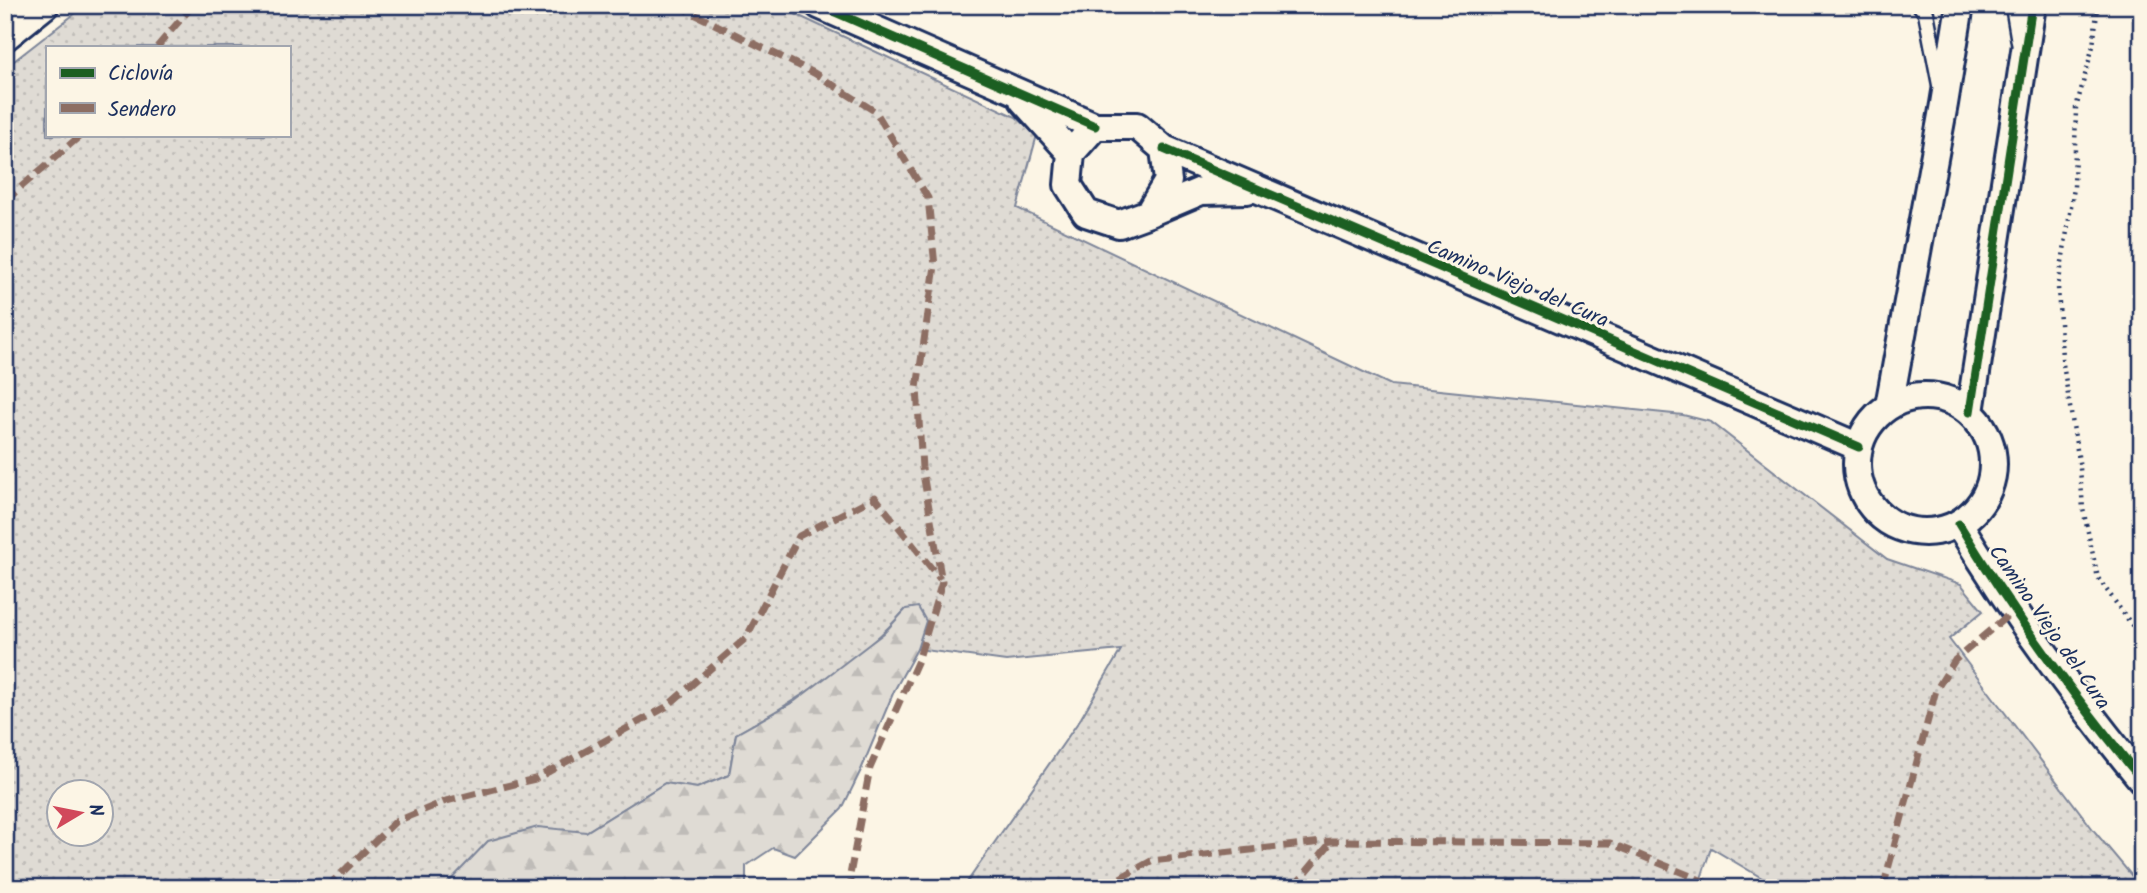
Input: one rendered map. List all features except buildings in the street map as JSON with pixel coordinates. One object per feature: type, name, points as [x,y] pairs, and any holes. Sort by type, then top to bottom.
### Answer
[{"type":"street","points":[[5,37],[46,5]]},
{"type":"street","points":[[819,5],[1095,126],[1137,126],[1164,149],[1168,181],[1149,213],[1119,224],[1086,213],[1068,185],[1071,153],[1095,126]]},
{"type":"street","points":[[1888,406],[1960,5]]},
{"type":"street","points":[[1970,412],[2032,5]]},
{"type":"street","points":[[1017,93],[1071,153]]},
{"type":"street","name":"Camino Viejo del Cura","points":[[1164,149],[1859,447]]},
{"type":"street","name":"Camino Viejo del Cura","points":[[1149,213],[1201,191],[1256,190]]},
{"type":"street","points":[[1915,396],[1944,398],[1970,412],[1986,432],[1993,457],[1991,483],[1979,507],[1959,524],[1934,532],[1908,530],[1884,519],[1866,499],[1858,474],[1859,447],[1870,424],[1888,406],[1915,396]]},
{"type":"street","name":"Camino Viejo del Cura","points":[[1959,524],[2013,611],[2058,674],[2142,780]]},
{"type":"lane","points":[[1920,5],[1926,13],[1944,104]]},
{"type":"lane","points":[[2010,5],[2014,12],[2023,68]]},
{"type":"path","points":[[2098,5],[2092,46],[2076,108],[2074,188],[2059,287],[2062,358],[2080,468],[2082,509],[2098,578],[2142,639]]},
{"type":"green space","points":[[86,5],[775,5],[1016,117],[1037,135],[1017,208],[1391,385],[1683,415],[1711,422],[1887,559],[1961,584],[1983,611],[1949,639],[2095,832],[2142,888],[1779,888],[1711,848],[1698,888],[963,888],[1081,718],[1121,650],[1006,661],[917,649],[926,621],[905,610],[868,647],[826,679],[736,734],[729,775],[697,788],[665,783],[586,832],[554,888],[5,888],[5,68]]},
{"type":"green space","points":[[918,607],[926,621],[917,649],[894,691],[842,809],[795,856],[773,848],[746,866],[746,888],[443,888],[488,841],[538,827],[586,832],[665,783],[697,788],[729,775],[736,734],[795,701],[884,633],[906,609]]},
{"type":"marked path","points":[[158,46],[193,5]]},
{"type":"marked path","points":[[676,5],[814,73],[876,112],[928,198],[935,266],[917,388],[922,468],[942,582],[919,658],[870,768],[850,875],[852,888]]},
{"type":"marked path","points":[[5,201],[80,136]]},
{"type":"marked path","points":[[326,888],[395,822],[446,801],[535,779],[666,707],[746,638],[799,536],[875,497],[940,579]]},
{"type":"marked path","points":[[1883,888],[1936,690],[1955,660],[2013,611]]},
{"type":"marked path","points":[[1102,888],[1151,861],[1332,841],[1610,843],[1720,888]]},
{"type":"marked path","points":[[1293,888],[1332,841]]},
{"type":"cycle path","points":[[819,5],[1095,126]]},
{"type":"cycle path","points":[[1970,412],[2032,5]]},
{"type":"cycle path","points":[[1164,149],[1859,447]]},
{"type":"cycle path","points":[[1959,524],[2046,655],[2142,780]]}]
